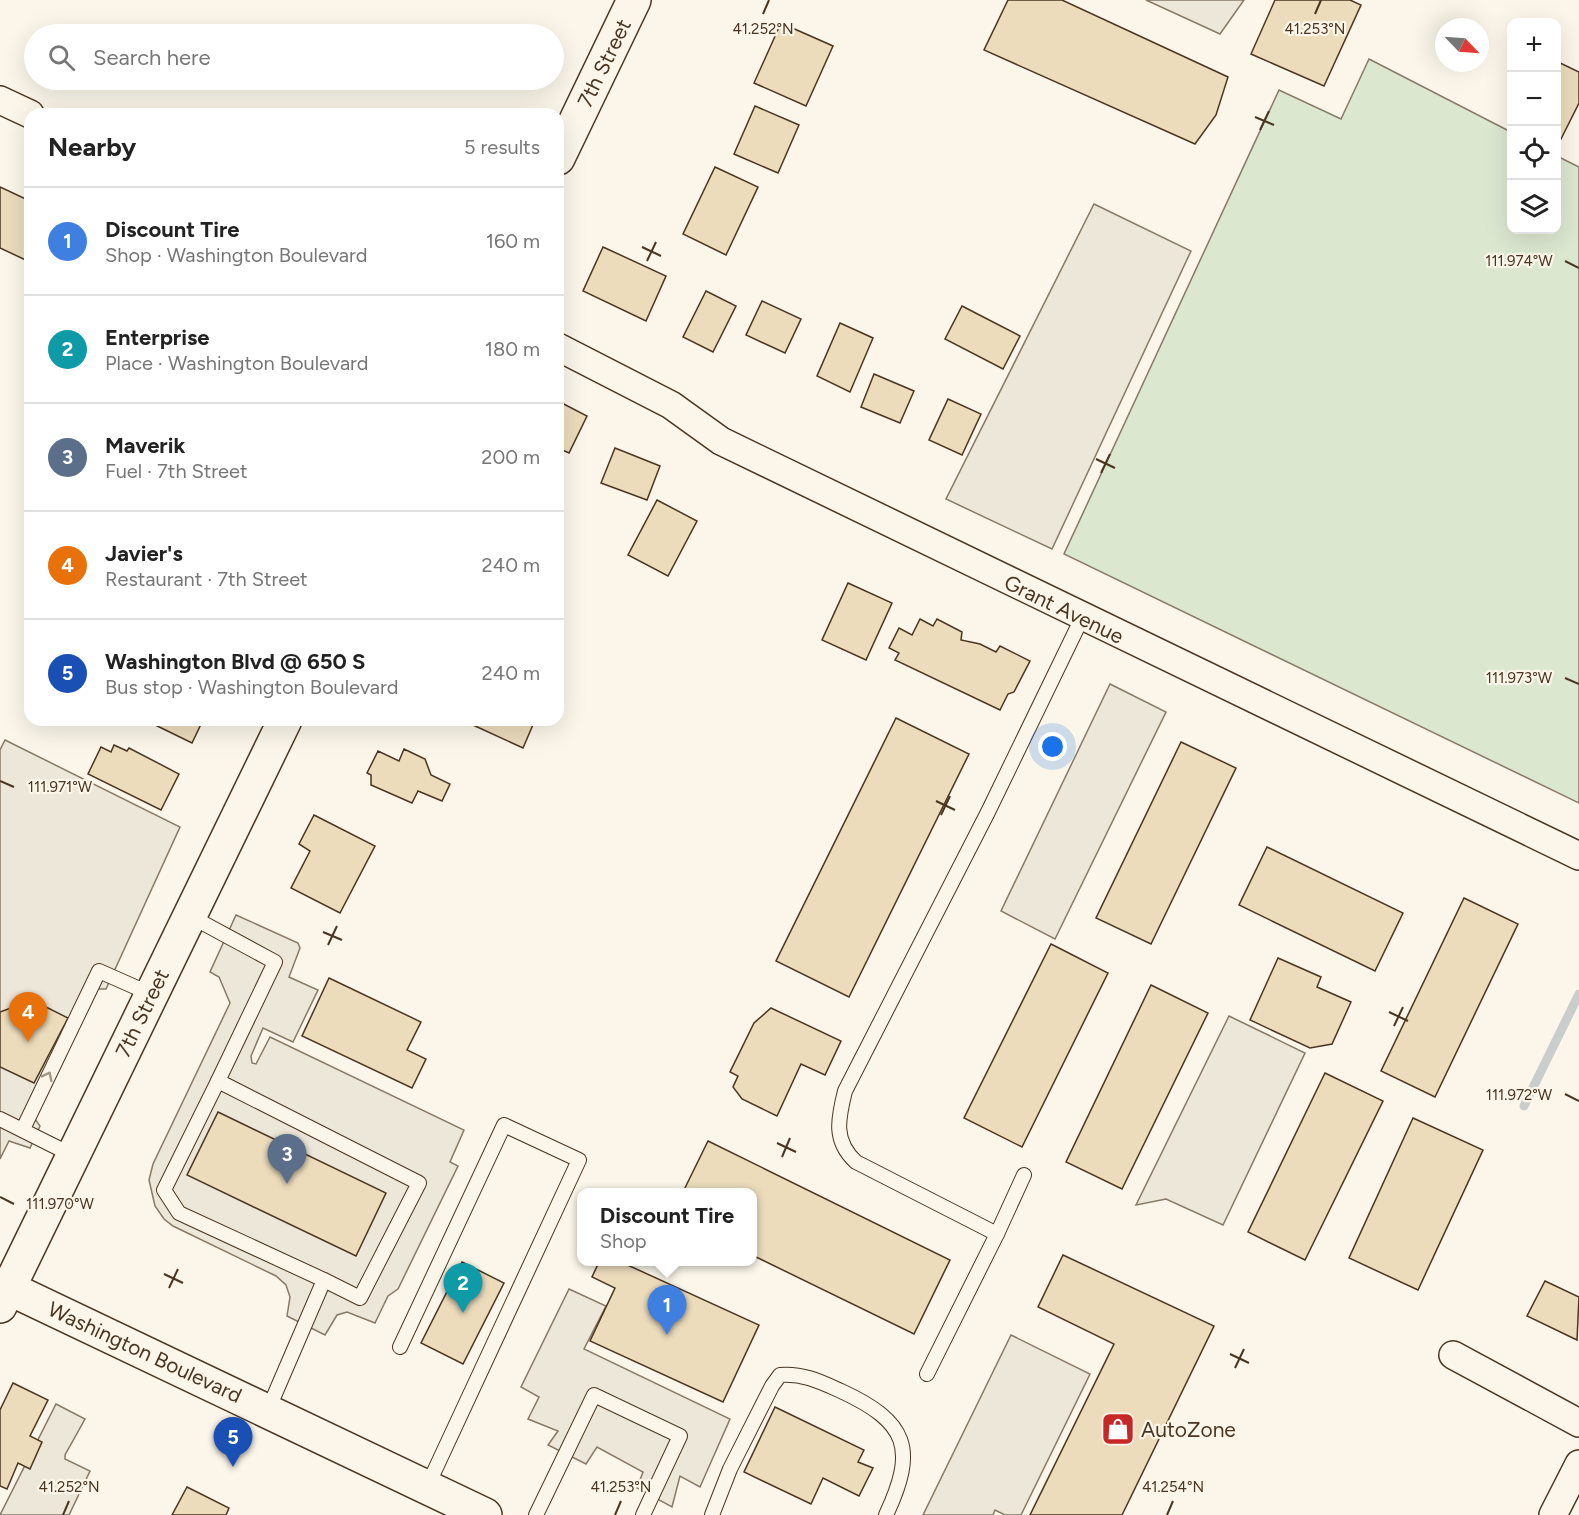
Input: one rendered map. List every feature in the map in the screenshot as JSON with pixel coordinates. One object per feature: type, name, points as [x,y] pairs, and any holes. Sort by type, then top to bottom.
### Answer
[{"type":"street","name":"7th Street","points":[[564,146],[634,0]]},
{"type":"street","points":[[0,100],[24,111]]},
{"type":"street","name":"Grant Avenue","points":[[564,350],[671,405],[721,441],[1082,618],[1579,856]]},
{"type":"street","name":"7th Street","points":[[3,1293],[282,726]]},
{"type":"street","name":"Washington Boulevard","points":[[3,1293],[268,1410],[485,1515]]},
{"type":"street","points":[[1453,1355],[1579,1423]]},
{"type":"street","points":[[1553,1515],[1579,1464]]},
{"type":"lane","points":[[997,1234],[856,1162],[844,1151],[839,1133],[840,1112],[845,1091],[977,833],[1082,618]]},
{"type":"lane","points":[[190,916],[275,962],[164,1190],[179,1213],[360,1298],[419,1183],[218,1081]]},
{"type":"lane","points":[[23,1129],[99,971],[152,994]]},
{"type":"lane","points":[[0,1119],[72,1155]]},
{"type":"lane","points":[[400,1347],[504,1125],[579,1160],[428,1487]]},
{"type":"lane","points":[[927,1374],[1024,1175]]},
{"type":"lane","points":[[268,1410],[324,1280]]},
{"type":"lane","points":[[712,1515],[730,1469],[772,1386],[780,1375],[794,1374],[816,1380],[873,1406],[898,1433],[905,1458],[899,1487],[886,1515]]},
{"type":"lane","points":[[536,1515],[594,1395],[680,1436],[643,1515]]},
{"type":"green space","points":[[1369,59],[1507,130],[1507,234],[1561,234],[1561,158],[1579,167],[1579,803],[1064,554],[1279,90],[1341,119]]},
{"type":"shaded area","points":[[1146,0],[1244,0],[1220,34]]},
{"type":"shaded area","points":[[1094,204],[1191,251],[1052,549],[946,499]]},
{"type":"shaded area","points":[[1110,684],[1166,712],[1055,939],[1001,911]]},
{"type":"shaded area","points":[[5,740],[180,827],[106,989],[97,989],[35,1119],[40,1126],[30,1148],[9,1141],[0,1159],[0,750]]},
{"type":"shaded area","points":[[236,915],[298,943],[300,948],[289,977],[318,990],[293,1042],[263,1028],[251,1056],[252,1063],[256,1064],[270,1037],[464,1130],[450,1162],[458,1166],[398,1289],[388,1296],[375,1323],[347,1312],[337,1315],[325,1335],[287,1316],[290,1297],[286,1285],[276,1276],[173,1226],[164,1219],[155,1206],[149,1180],[153,1164],[230,1003],[219,977],[210,972]]},
{"type":"shaded area","points":[[1229,1016],[1305,1053],[1223,1225],[1166,1199],[1136,1205]]},
{"type":"shaded area","points":[[569,1289],[606,1306],[584,1349],[730,1419],[700,1487],[680,1476],[672,1507],[637,1488],[643,1472],[597,1447],[586,1464],[548,1445],[558,1431],[528,1419],[539,1397],[521,1387]]},
{"type":"shaded area","points":[[1011,1335],[1090,1374],[1021,1515],[1005,1515],[995,1510],[993,1515],[923,1515]]},
{"type":"shaded area","points":[[56,1404],[85,1419],[65,1455],[65,1459],[90,1471],[69,1515],[0,1515]]},
{"type":"building","points":[[1008,0],[1062,0],[1228,77],[1216,115],[1195,144],[984,50]]},
{"type":"building","points":[[1275,0],[1350,0],[1361,5],[1324,86],[1251,54]]},
{"type":"building","points":[[781,23],[833,46],[806,106],[754,83]]},
{"type":"building","points":[[1561,63],[1579,72],[1579,103],[1561,139]]},
{"type":"building","points":[[755,106],[799,125],[778,173],[734,154]]},
{"type":"building","points":[[715,167],[758,187],[726,255],[683,234]]},
{"type":"building","points":[[0,187],[24,198],[24,259],[0,248]]},
{"type":"building","points":[[603,247],[666,276],[646,321],[583,291]]},
{"type":"building","points":[[706,291],[736,306],[713,352],[683,337]]},
{"type":"building","points":[[762,301],[801,319],[785,353],[746,335]]},
{"type":"building","points":[[962,306],[1020,336],[1003,369],[945,339]]},
{"type":"building","points":[[840,323],[873,338],[850,392],[817,376]]},
{"type":"building","points":[[874,374],[914,391],[900,423],[861,407]]},
{"type":"building","points":[[948,399],[981,414],[962,455],[929,440]]},
{"type":"building","points":[[564,404],[587,416],[569,453],[564,451]]},
{"type":"building","points":[[615,448],[660,466],[647,500],[601,483]]},
{"type":"building","points":[[657,500],[697,521],[668,576],[628,555]]},
{"type":"building","points":[[848,583],[892,603],[866,660],[822,640]]},
{"type":"building","points":[[920,619],[933,626],[937,619],[962,632],[961,640],[980,644],[996,652],[1000,646],[1030,661],[1014,692],[1008,694],[1000,710],[895,660],[899,653],[889,648],[899,628],[912,635]]},
{"type":"building","points":[[896,718],[969,754],[849,997],[776,961]]},
{"type":"building","points":[[157,726],[200,726],[192,743]]},
{"type":"building","points":[[475,726],[532,726],[523,748]]},
{"type":"building","points":[[1181,742],[1236,768],[1151,944],[1096,918]]},
{"type":"building","points":[[114,745],[127,751],[129,748],[179,774],[161,810],[88,774],[101,747],[111,752]]},
{"type":"building","points":[[404,749],[425,759],[431,775],[450,784],[442,801],[418,791],[412,803],[371,785],[371,775],[367,773],[378,751],[399,761]]},
{"type":"building","points":[[314,815],[375,846],[340,913],[291,888],[310,851],[299,844]]},
{"type":"building","points":[[1267,847],[1403,913],[1375,971],[1239,905]]},
{"type":"building","points":[[1464,898],[1518,924],[1435,1097],[1381,1071]]},
{"type":"building","points":[[1051,944],[1108,973],[1022,1147],[964,1118]]},
{"type":"building","points":[[1278,958],[1321,977],[1317,987],[1351,1002],[1332,1044],[1310,1048],[1250,1020]]},
{"type":"building","points":[[329,978],[421,1022],[407,1050],[426,1059],[412,1088],[302,1036]]},
{"type":"building","points":[[1151,985],[1208,1013],[1122,1189],[1066,1162]]},
{"type":"building","points":[[32,1000],[68,1018],[34,1083],[0,1067],[0,1012]]},
{"type":"building","points":[[771,1008],[841,1041],[825,1075],[801,1064],[777,1116],[742,1099],[733,1087],[738,1076],[730,1072],[754,1023]]},
{"type":"building","points":[[1325,1073],[1383,1101],[1305,1260],[1248,1232]]},
{"type":"building","points":[[218,1112],[386,1193],[356,1256],[187,1175]]},
{"type":"building","points":[[1413,1118],[1483,1150],[1418,1290],[1349,1258]]},
{"type":"building","points":[[708,1141],[950,1260],[914,1334],[757,1257],[757,1188],[685,1188]]},
{"type":"building","name":"AutoZone","points":[[1063,1255],[1214,1326],[1122,1515],[1030,1515],[1114,1344],[1038,1307]]},
{"type":"building","points":[[462,1262],[504,1283],[463,1364],[421,1343]]},
{"type":"building","points":[[597,1266],[630,1266],[759,1325],[723,1402],[590,1341],[615,1288],[592,1277]]},
{"type":"building","points":[[1545,1281],[1579,1297],[1577,1340],[1527,1316]]},
{"type":"building","points":[[13,1383],[48,1400],[30,1436],[42,1442],[30,1469],[18,1463],[7,1489],[0,1486],[0,1410]]},
{"type":"building","points":[[775,1407],[864,1450],[858,1462],[873,1468],[859,1496],[823,1478],[811,1504],[744,1472]]},
{"type":"building","points":[[187,1487],[229,1508],[226,1515],[172,1515]]},
{"type":"waterway","points":[[1524,1106],[1579,994]]},
{"type":"place","name":"Javier's","points":[[28,1042]]},
{"type":"place","name":"Maverik","points":[[287,1184]]},
{"type":"place","name":"Enterprise","points":[[463,1313]]},
{"type":"place","name":"Discount Tire","points":[[667,1335]]},
{"type":"place","name":"AutoZone","points":[[1118,1429]]},
{"type":"place","name":"Washington Blvd @ 650 S","points":[[233,1467]]}]
